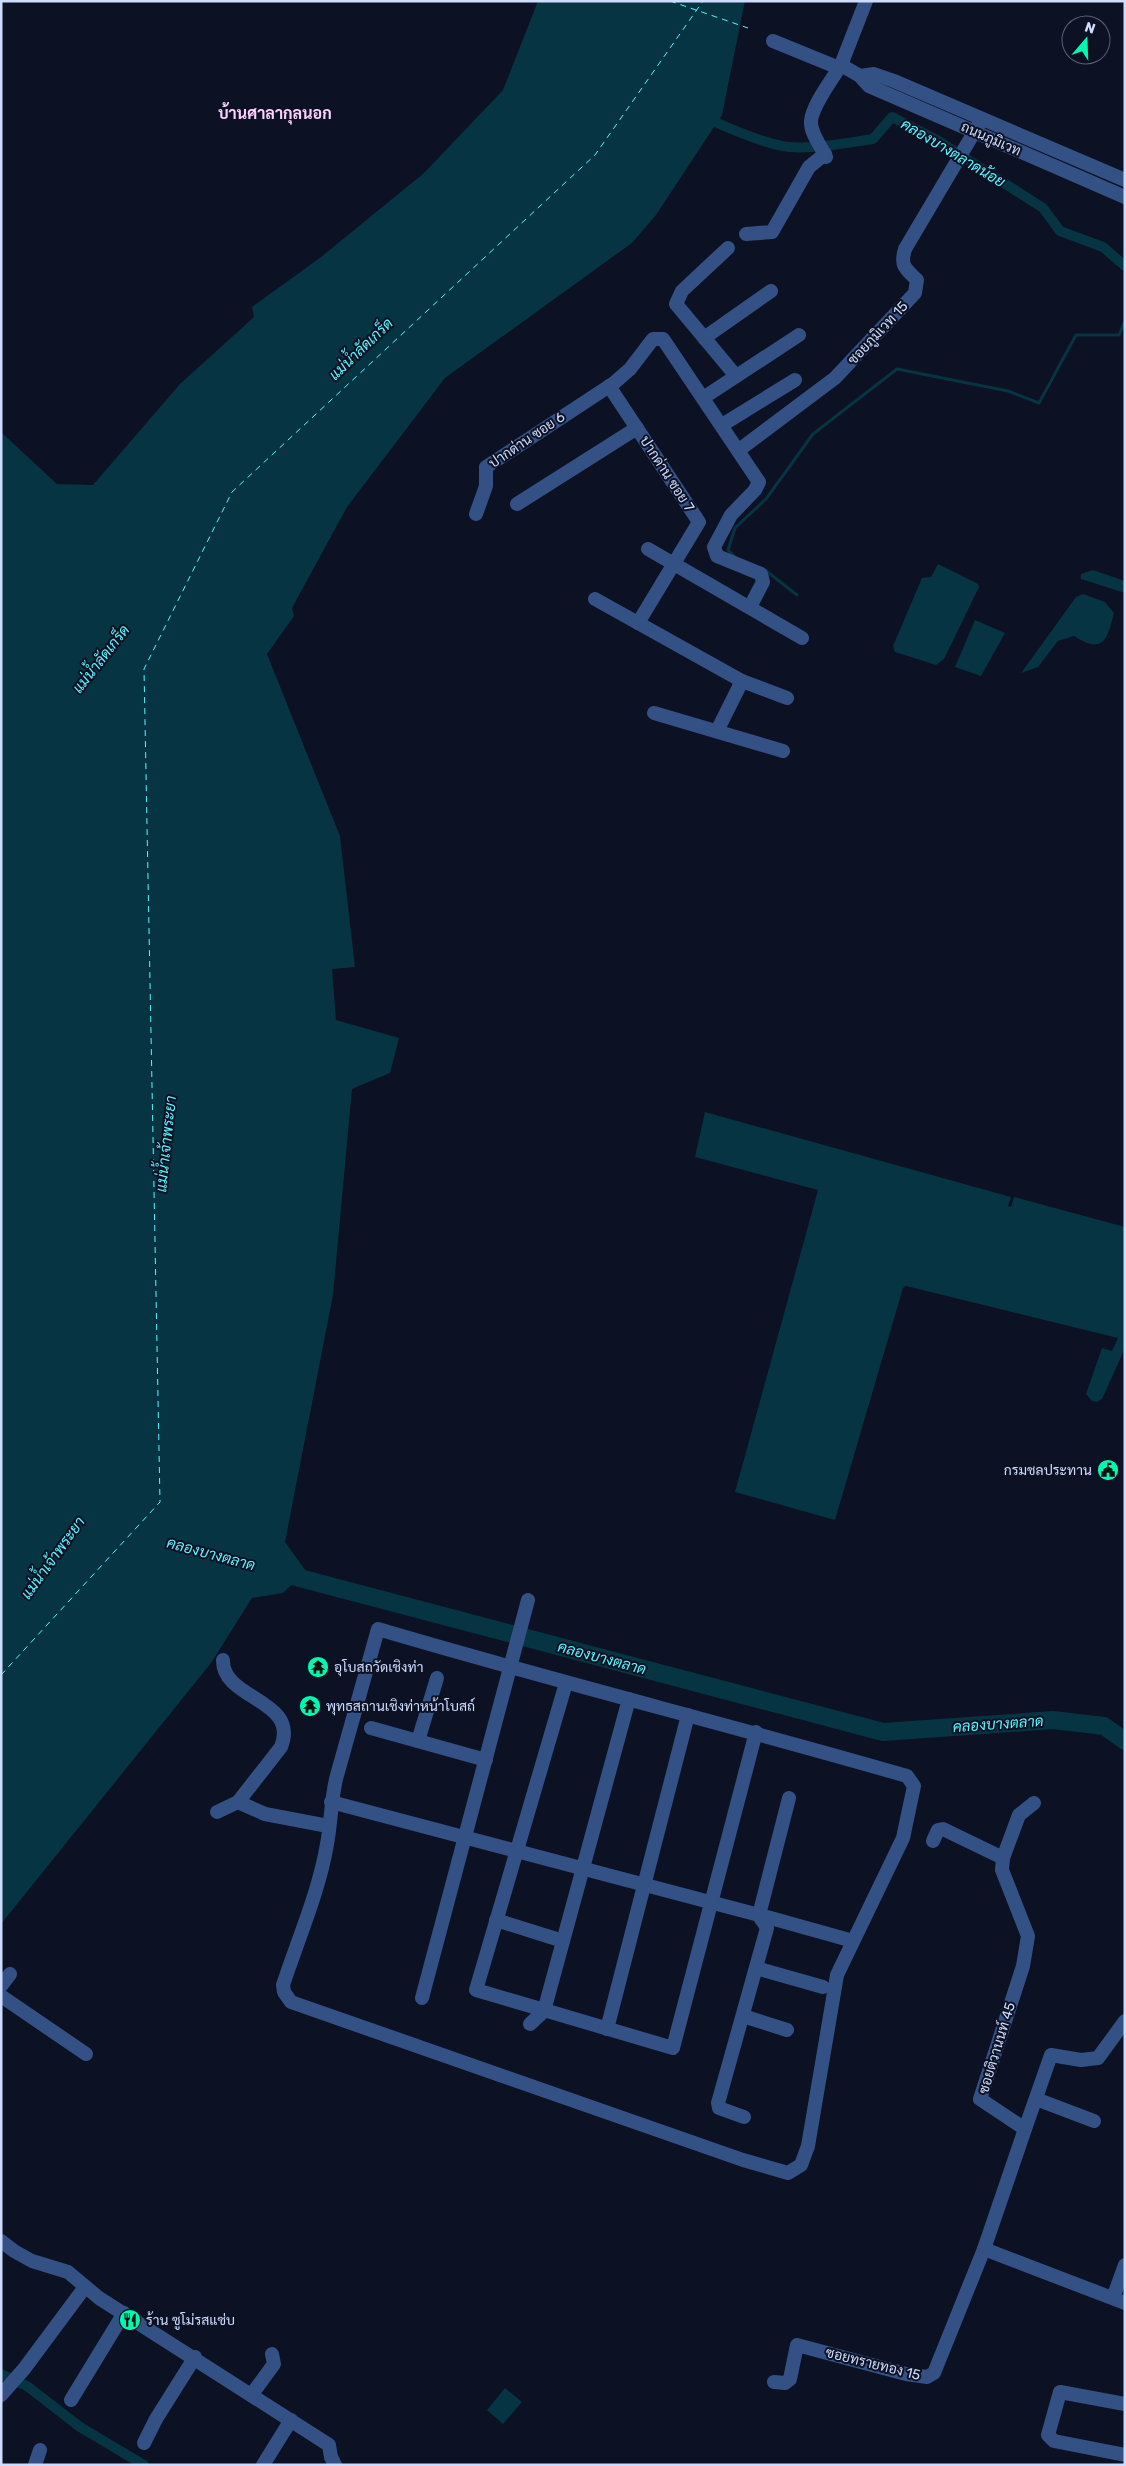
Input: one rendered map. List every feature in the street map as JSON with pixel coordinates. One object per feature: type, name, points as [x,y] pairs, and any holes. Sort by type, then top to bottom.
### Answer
[{"type":"street","points":[[746,234],[772,232],[821,148],[811,120],[814,111],[840,67],[866,1]]},
{"type":"street","name":"ถนนภูมิเวท","points":[[773,41],[860,76],[874,74],[894,81],[979,126],[1125,197]]},
{"type":"street","name":"ถนนภูมิเวท","points":[[979,126],[1125,180]]},
{"type":"street","name":"ซอยภูมิเวท 15","points":[[739,450],[836,378],[915,293],[917,280],[905,268],[902,260],[905,249],[979,126]]},
{"type":"street","points":[[728,248],[682,290],[676,304],[736,376]]},
{"type":"street","points":[[704,338],[771,291]]},
{"type":"street","points":[[609,386],[630,369],[658,331],[739,450],[759,482],[758,486],[731,516],[714,547],[718,556],[761,574],[763,582],[750,607]]},
{"type":"street","points":[[703,398],[799,335]]},
{"type":"street","points":[[722,425],[795,380]]},
{"type":"street","name":"ปากด่าน ซอย 7","points":[[609,386],[698,522],[673,563]]},
{"type":"street","name":"ปากด่าน ซอย 6","points":[[476,514],[486,486],[486,467],[609,386]]},
{"type":"street","points":[[517,504],[637,428]]},
{"type":"street","points":[[648,549],[802,638]]},
{"type":"street","points":[[638,623],[673,563]]},
{"type":"street","points":[[595,599],[742,681],[787,698]]},
{"type":"street","points":[[717,732],[742,681]]},
{"type":"street","points":[[654,713],[783,751]]},
{"type":"street","points":[[422,1998],[528,1600]]},
{"type":"street","points":[[378,1629],[510,1668],[756,1732],[907,1776],[914,1786],[903,1838],[837,1975],[808,2146],[801,2165],[788,2173],[742,2160],[291,2002],[284,1992],[282,1985],[320,1871],[327,1843],[331,1802],[342,1754],[378,1629]]},
{"type":"street","points":[[218,1812],[238,1802],[281,1748],[284,1738],[284,1727],[277,1714],[231,1681],[223,1668],[223,1660]]},
{"type":"street","points":[[418,1741],[437,1678]]},
{"type":"street","points":[[566,1682],[476,1990],[674,2047],[756,1732]]},
{"type":"street","points":[[530,2024],[544,2011],[629,1699]]},
{"type":"street","points":[[607,2029],[688,1715]]},
{"type":"street","points":[[371,1728],[486,1760]]},
{"type":"street","points":[[744,2117],[718,2106],[767,1928],[760,1917],[789,1798]]},
{"type":"street","points":[[238,1802],[266,1814],[328,1826]]},
{"type":"street","points":[[331,1802],[853,1941]]},
{"type":"street","points":[[933,1840],[938,1830],[942,1829],[1002,1858],[1019,1815],[1034,1802]]},
{"type":"street","name":"ซอยติวานนท์ 45","points":[[1002,1858],[1002,1870],[1028,1936],[1023,1966],[980,2099],[1025,2129]]},
{"type":"street","points":[[496,1920],[563,1941]]},
{"type":"street","points":[[756,1968],[823,1987]]},
{"type":"street","points":[[1,1986],[10,1974]]},
{"type":"street","points":[[1,1996],[86,2054]]},
{"type":"street","points":[[742,2016],[787,2030]]},
{"type":"street","points":[[1125,2021],[1098,2058],[1081,2060],[1051,2055],[984,2249],[1119,2301],[1125,2266]]},
{"type":"street","points":[[1036,2099],[1094,2121]]},
{"type":"street","points":[[1,2241],[14,2252],[32,2261],[62,2269],[124,2313],[329,2445],[335,2465]]},
{"type":"street","name":"ซอยทรายทอง 15","points":[[774,2382],[785,2383],[790,2379],[797,2345],[906,2374],[927,2377],[938,2368],[984,2249]]},
{"type":"street","points":[[1,2395],[24,2369],[85,2287]]},
{"type":"street","points":[[71,2400],[124,2313]]},
{"type":"street","points":[[252,2394],[274,2364],[272,2354]]},
{"type":"street","points":[[144,2443],[156,2419],[195,2358]]},
{"type":"street","points":[[1125,2404],[1060,2392],[1048,2435],[1054,2441],[1125,2455]]},
{"type":"street","points":[[263,2465],[291,2420]]},
{"type":"street","points":[[35,2465],[40,2450]]},
{"type":"water","points":[[538,1],[745,1],[722,115],[656,215],[632,243],[445,378],[347,507],[292,608],[294,616],[267,654],[340,836],[355,967],[332,969],[336,1020],[399,1038],[390,1073],[352,1089],[333,1295],[285,1542],[306,1571],[283,1593],[252,1598],[211,1663],[1,1924],[1,432],[57,484],[93,485],[180,384],[254,317],[252,307],[321,257],[424,173],[503,90]]},
{"type":"water","points":[[938,564],[978,584],[979,587],[944,659],[936,665],[895,652],[893,646],[922,578],[931,577]]},
{"type":"water","points":[[1093,570],[1125,581],[1125,593],[1081,579],[1081,574]]},
{"type":"water","points":[[1083,594],[1105,602],[1114,613],[1106,638],[1097,644],[1091,644],[1074,636],[1058,641],[1038,667],[1021,673],[1076,597]]},
{"type":"water","points":[[975,620],[1005,633],[981,676],[955,667]]},
{"type":"water","points":[[705,1112],[1011,1197],[1008,1206],[1011,1207],[1014,1197],[1125,1227],[1125,1348],[1102,1399],[1097,1402],[1092,1401],[1086,1394],[1102,1348],[1112,1351],[1118,1338],[906,1286],[903,1288],[835,1520],[735,1492],[818,1190],[695,1157]]},
{"type":"water","points":[[505,2388],[522,2402],[503,2424],[487,2410]]},
{"type":"waterway","name":"คลองบางตลาดน้อย","points":[[706,118],[780,146],[810,147],[873,139],[892,117],[937,140],[1043,208],[1060,231],[1103,247],[1125,266]]},
{"type":"waterway","points":[[734,556],[728,550],[735,528],[766,499],[813,434],[897,369],[1008,391],[1039,403],[1076,335],[1119,335],[1125,321]]},
{"type":"waterway","points":[[765,570],[797,595]]},
{"type":"waterway","name":"คลองบางตลาด","points":[[277,1572],[883,1732],[1053,1720],[1104,1726],[1125,1741]]},
{"type":"waterway","points":[[1,2374],[27,2386],[80,2427],[144,2465]]},
{"type":"ferry route","points":[[670,1],[748,28]]},
{"type":"ferry route","points":[[1,1675],[160,1502],[144,669],[232,492],[595,155],[703,1]]},
{"type":"place","name":"กรมชลประทาน","points":[[1108,1470]]},
{"type":"place","name":"อุโบสถวัดเชิงท่า","points":[[318,1667]]},
{"type":"place","name":"พุทธสถานเชิงท่าหน้าโบสถ์","points":[[310,1706]]},
{"type":"place","name":"ร้าน ซูโม่รสแซ่บ","points":[[130,2320]]},
{"type":"district","name":"บ้านศาลากุลนอก","points":[[275,113]]},
{"type":"water label","name":"แม่น้ำลัดเกร็ด","points":[[361,349]]},
{"type":"water label","name":"แม่น้ำลัดเกร็ด","points":[[101,659]]},
{"type":"water label","name":"แม่น้ำเจ้าพระยา","points":[[166,1144]]},
{"type":"water label","name":"แม่น้ำเจ้าพระยา","points":[[53,1558]]}]
